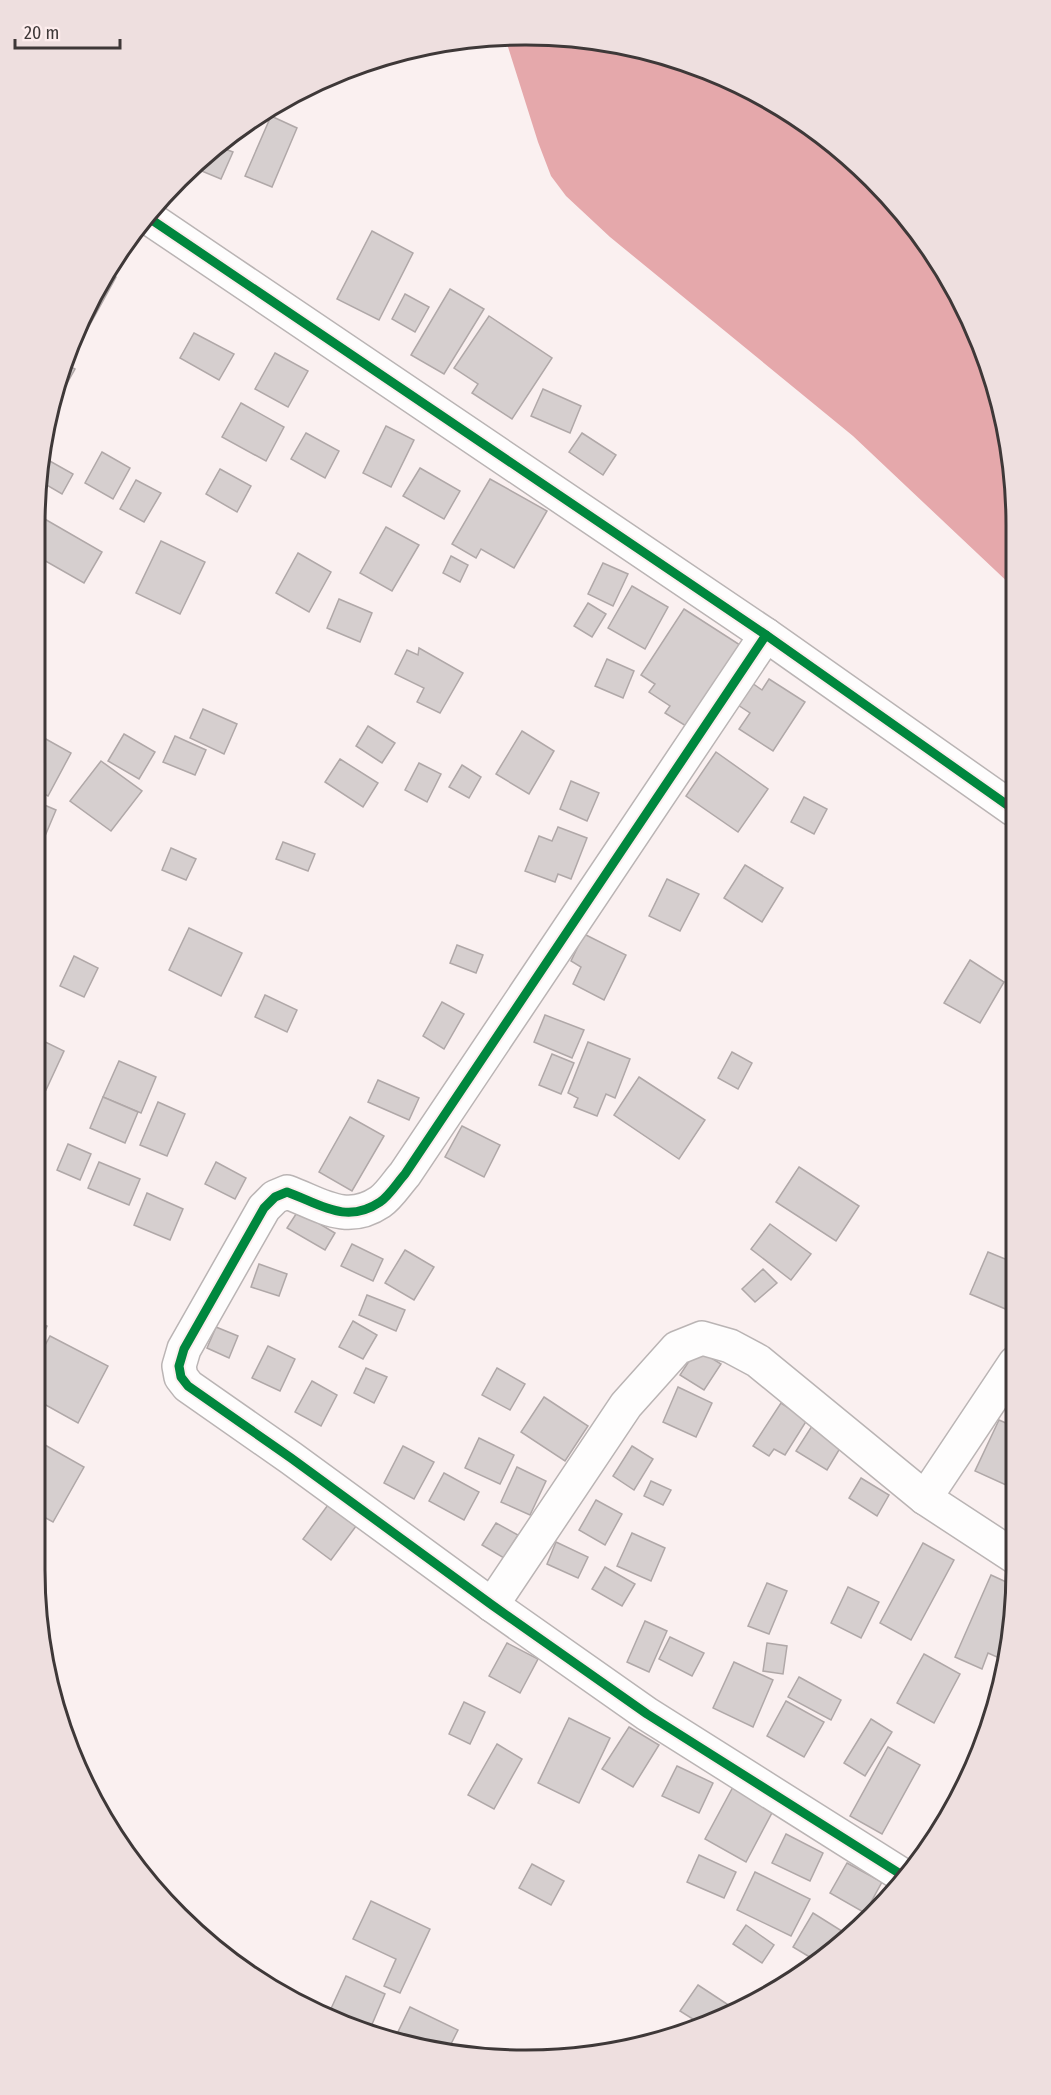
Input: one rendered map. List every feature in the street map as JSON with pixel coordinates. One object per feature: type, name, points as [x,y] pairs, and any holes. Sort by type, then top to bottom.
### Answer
[{"type":"street","points":[[154,221],[766,635],[1006,804]]},
{"type":"street","points":[[766,635],[405,1174],[381,1202],[359,1213],[339,1212],[287,1192],[275,1197],[264,1208],[184,1349],[179,1366],[181,1377],[188,1386],[273,1445],[492,1605],[647,1714],[899,1872]]},
{"type":"street","points":[[492,1605],[626,1406],[676,1348],[702,1338],[730,1346],[758,1361],[925,1498],[1006,1551]]},
{"type":"street","points":[[925,1498],[1006,1376]]},
{"type":"shaded area","points":[[557,46],[619,54],[650,61],[709,82],[766,109],[818,144],[842,164],[887,209],[907,233],[942,285],[969,342],[990,401],[1002,463],[1005,494],[1006,580],[853,436],[610,237],[566,196],[551,176],[508,47]]},
{"type":"building","points":[[273,117],[297,128],[272,187],[245,176],[270,119]]},
{"type":"building","points":[[226,150],[233,152],[221,179],[202,171]]},
{"type":"building","points":[[372,231],[413,253],[379,320],[337,299]]},
{"type":"building","points":[[116,277],[89,326],[109,285]]},
{"type":"building","points":[[450,289],[484,309],[444,374],[411,355]]},
{"type":"building","points":[[405,294],[429,307],[415,332],[392,319]]},
{"type":"building","points":[[489,316],[552,358],[512,419],[472,393],[478,384],[454,368]]},
{"type":"building","points":[[194,333],[234,354],[219,380],[180,358]]},
{"type":"building","points":[[275,353],[308,371],[288,407],[255,389]]},
{"type":"building","points":[[72,368],[75,369],[67,384]]},
{"type":"building","points":[[543,389],[581,406],[570,433],[531,416]]},
{"type":"building","points":[[241,403],[284,427],[266,461],[222,437]]},
{"type":"building","points":[[386,426],[414,440],[391,487],[363,473]]},
{"type":"building","points":[[306,433],[339,451],[325,478],[291,459]]},
{"type":"building","points":[[582,433],[616,455],[603,475],[569,452]]},
{"type":"building","points":[[102,452],[130,468],[113,499],[85,483]]},
{"type":"building","points":[[49,461],[73,474],[62,494],[47,485]]},
{"type":"building","points":[[420,468],[460,491],[444,519],[403,496]]},
{"type":"building","points":[[220,469],[251,486],[237,512],[206,494]]},
{"type":"building","points":[[490,479],[547,511],[514,568],[481,549],[476,558],[452,544]]},
{"type":"building","points":[[136,480],[161,493],[144,522],[120,509]]},
{"type":"building","points":[[45,519],[102,552],[84,583],[45,561]]},
{"type":"building","points":[[386,527],[419,545],[392,591],[360,573]]},
{"type":"building","points":[[161,541],[205,562],[180,614],[136,593]]},
{"type":"building","points":[[298,553],[331,572],[309,612],[276,593]]},
{"type":"building","points":[[451,556],[468,565],[460,582],[443,573]]},
{"type":"building","points":[[603,563],[628,574],[613,606],[588,594]]},
{"type":"building","points":[[632,586],[668,607],[645,649],[608,628]]},
{"type":"building","points":[[339,599],[372,613],[360,642],[327,628]]},
{"type":"building","points":[[588,603],[606,614],[592,637],[574,626]]},
{"type":"building","points":[[684,609],[740,645],[686,726],[665,713],[670,706],[649,692],[655,684],[641,675]]},
{"type":"building","points":[[419,648],[463,673],[440,713],[417,702],[424,688],[395,674],[407,650],[418,655]]},
{"type":"building","points":[[607,659],[634,671],[623,698],[595,686]]},
{"type":"building","points":[[769,679],[805,702],[773,751],[739,729],[750,713],[738,705],[752,683],[762,690]]},
{"type":"building","points":[[203,709],[237,724],[224,754],[190,738]]},
{"type":"building","points":[[368,726],[395,743],[382,763],[356,746]]},
{"type":"building","points":[[522,731],[554,751],[529,794],[496,774]]},
{"type":"building","points":[[124,734],[155,752],[139,779],[108,761]]},
{"type":"building","points":[[175,736],[206,750],[195,775],[163,762]]},
{"type":"building","points":[[45,739],[71,753],[48,796],[45,794]]},
{"type":"building","points":[[716,752],[768,789],[738,832],[686,796]]},
{"type":"building","points":[[340,759],[378,783],[363,807],[325,782]]},
{"type":"building","points":[[101,761],[142,791],[111,831],[70,801]]},
{"type":"building","points":[[419,763],[441,774],[427,802],[405,790]]},
{"type":"building","points":[[462,765],[481,777],[469,798],[449,787]]},
{"type":"building","points":[[571,781],[599,793],[587,821],[560,809]]},
{"type":"building","points":[[804,797],[827,809],[814,834],[791,822]]},
{"type":"building","points":[[45,805],[56,810],[45,836]]},
{"type":"building","points":[[558,827],[587,838],[571,879],[558,874],[555,882],[525,871],[539,836],[552,841]]},
{"type":"building","points":[[283,842],[315,854],[308,871],[276,859]]},
{"type":"building","points":[[171,848],[196,859],[186,880],[162,870]]},
{"type":"building","points":[[745,865],[783,888],[762,922],[724,898]]},
{"type":"building","points":[[667,879],[699,894],[680,931],[649,916]]},
{"type":"building","points":[[189,928],[242,953],[221,996],[169,970]]},
{"type":"building","points":[[584,934],[626,955],[604,1000],[573,984],[581,967],[571,961]]},
{"type":"building","points":[[457,945],[483,955],[476,973],[450,963]]},
{"type":"building","points":[[74,956],[98,968],[84,997],[60,986]]},
{"type":"building","points":[[970,960],[1004,982],[980,1023],[944,1003]]},
{"type":"building","points":[[265,995],[297,1010],[287,1032],[255,1017]]},
{"type":"building","points":[[442,1002],[464,1014],[444,1049],[423,1036]]},
{"type":"building","points":[[545,1015],[584,1030],[572,1058],[534,1042]]},
{"type":"building","points":[[45,1042],[64,1051],[45,1089]]},
{"type":"building","points":[[588,1042],[630,1059],[615,1098],[606,1094],[597,1116],[574,1107],[578,1098],[568,1093]]},
{"type":"building","points":[[732,1052],[752,1063],[738,1089],[718,1078]]},
{"type":"building","points":[[552,1054],[574,1063],[561,1094],[539,1085]]},
{"type":"building","points":[[119,1061],[156,1077],[141,1113],[103,1097]]},
{"type":"building","points":[[639,1077],[705,1120],[679,1159],[614,1115]]},
{"type":"building","points":[[378,1080],[419,1098],[409,1120],[368,1102]]},
{"type":"building","points":[[103,1097],[138,1112],[125,1143],[90,1128]]},
{"type":"building","points":[[158,1102],[185,1114],[167,1156],[140,1145]]},
{"type":"building","points":[[350,1117],[384,1136],[352,1191],[319,1172]]},
{"type":"building","points":[[462,1126],[500,1145],[484,1177],[445,1157]]},
{"type":"building","points":[[68,1144],[91,1154],[80,1180],[57,1170]]},
{"type":"building","points":[[99,1162],[140,1179],[129,1205],[88,1188]]},
{"type":"building","points":[[216,1162],[246,1178],[235,1199],[205,1184]]},
{"type":"building","points":[[799,1167],[859,1206],[836,1241],[776,1202]]},
{"type":"building","points":[[147,1193],[183,1209],[170,1240],[134,1225]]},
{"type":"building","points":[[298,1211],[335,1233],[325,1250],[287,1228]]},
{"type":"building","points":[[770,1224],[811,1254],[791,1280],[751,1249]]},
{"type":"building","points":[[352,1244],[383,1259],[373,1281],[341,1266]]},
{"type":"building","points":[[405,1250],[434,1267],[414,1300],[385,1283]]},
{"type":"building","points":[[988,1252],[1006,1259],[1006,1309],[970,1294]]},
{"type":"building","points":[[259,1264],[287,1274],[279,1296],[251,1287]]},
{"type":"building","points":[[763,1269],[777,1283],[755,1302],[742,1289]]},
{"type":"building","points":[[367,1295],[405,1310],[396,1331],[359,1315]]},
{"type":"building","points":[[353,1321],[377,1335],[363,1359],[339,1347]]},
{"type":"building","points":[[216,1327],[238,1336],[229,1358],[207,1348]]},
{"type":"building","points":[[50,1336],[108,1366],[78,1423],[45,1405],[45,1345]]},
{"type":"building","points":[[268,1346],[295,1359],[280,1391],[252,1378]]},
{"type":"building","points":[[697,1349],[721,1364],[704,1390],[680,1375]]},
{"type":"building","points":[[366,1368],[387,1377],[374,1403],[354,1393]]},
{"type":"building","points":[[497,1368],[525,1384],[510,1410],[482,1395]]},
{"type":"building","points":[[312,1381],[337,1395],[321,1426],[295,1412]]},
{"type":"building","points":[[678,1387],[712,1403],[696,1437],[663,1422]]},
{"type":"building","points":[[544,1397],[588,1426],[565,1461],[521,1432]]},
{"type":"building","points":[[781,1403],[807,1420],[785,1455],[774,1449],[769,1456],[753,1446]]},
{"type":"building","points":[[999,1420],[1006,1423],[1006,1485],[975,1471]]},
{"type":"building","points":[[812,1426],[842,1445],[827,1470],[796,1451]]},
{"type":"building","points":[[479,1438],[514,1455],[500,1484],[465,1468]]},
{"type":"building","points":[[45,1445],[84,1467],[53,1522],[45,1518]]},
{"type":"building","points":[[403,1446],[434,1462],[414,1499],[384,1483]]},
{"type":"building","points":[[632,1446],[653,1459],[634,1490],[613,1476]]},
{"type":"building","points":[[517,1467],[546,1481],[530,1515],[501,1502]]},
{"type":"building","points":[[444,1473],[479,1492],[464,1520],[429,1501]]},
{"type":"building","points":[[861,1478],[889,1495],[877,1516],[849,1498]]},
{"type":"building","points":[[651,1481],[671,1490],[663,1505],[644,1496]]},
{"type":"building","points":[[336,1494],[365,1514],[331,1560],[303,1539]]},
{"type":"building","points":[[596,1500],[622,1514],[605,1545],[579,1530]]},
{"type":"building","points":[[496,1523],[518,1535],[504,1558],[482,1545]]},
{"type":"building","points":[[632,1533],[665,1548],[651,1581],[617,1566]]},
{"type":"building","points":[[556,1542],[588,1557],[578,1578],[547,1564]]},
{"type":"building","points":[[923,1543],[954,1560],[911,1640],[880,1623]]},
{"type":"building","points":[[605,1567],[635,1584],[622,1606],[592,1589]]},
{"type":"building","points":[[991,1575],[1006,1582],[998,1657],[988,1653],[982,1669],[955,1657]]},
{"type":"building","points":[[767,1583],[787,1591],[769,1634],[748,1626]]},
{"type":"building","points":[[848,1587],[879,1602],[861,1638],[831,1623]]},
{"type":"building","points":[[645,1621],[667,1631],[649,1672],[627,1662]]},
{"type":"building","points":[[670,1637],[704,1653],[692,1676],[659,1659]]},
{"type":"building","points":[[507,1643],[538,1659],[520,1693],[489,1676]]},
{"type":"building","points":[[767,1643],[787,1646],[783,1674],[763,1671]]},
{"type":"building","points":[[924,1654],[960,1674],[934,1723],[897,1703]]},
{"type":"building","points":[[734,1662],[773,1680],[753,1727],[713,1708]]},
{"type":"building","points":[[799,1677],[841,1700],[831,1720],[788,1697]]},
{"type":"building","points":[[786,1701],[824,1722],[804,1757],[767,1736]]},
{"type":"building","points":[[464,1702],[485,1712],[470,1744],[449,1734]]},
{"type":"building","points":[[569,1718],[610,1738],[579,1803],[538,1783]]},
{"type":"building","points":[[871,1719],[892,1732],[865,1776],[844,1763]]},
{"type":"building","points":[[629,1727],[659,1745],[633,1787],[602,1769]]},
{"type":"building","points":[[497,1744],[522,1759],[494,1809],[468,1795]]},
{"type":"building","points":[[888,1747],[920,1765],[882,1834],[850,1816]]},
{"type":"building","points":[[677,1766],[713,1783],[699,1813],[662,1796]]},
{"type":"building","points":[[733,1787],[774,1809],[746,1862],[705,1839]]},
{"type":"building","points":[[786,1834],[823,1853],[810,1881],[772,1863]]},
{"type":"building","points":[[699,1855],[736,1872],[724,1898],[687,1882]]},
{"type":"building","points":[[847,1863],[882,1882],[870,1904],[862,1912],[830,1893]]},
{"type":"building","points":[[532,1864],[564,1881],[551,1905],[519,1888]]},
{"type":"building","points":[[755,1872],[810,1899],[791,1936],[737,1910]]},
{"type":"building","points":[[371,1901],[430,1929],[400,1993],[384,1986],[396,1959],[353,1939]]},
{"type":"building","points":[[813,1913],[842,1931],[809,1957],[793,1947]]},
{"type":"building","points":[[746,1925],[774,1945],[762,1963],[733,1944]]},
{"type":"building","points":[[346,1976],[385,1994],[372,2024],[331,2008]]},
{"type":"building","points":[[698,1985],[728,2005],[693,2019],[680,2011]]},
{"type":"building","points":[[410,2007],[458,2030],[451,2044],[398,2033]]},
{"type":"cycle path","points":[[154,221],[766,635],[1006,804]]},
{"type":"cycle path","points":[[766,635],[393,1189],[380,1202],[368,1209],[356,1212],[322,1207],[287,1192],[275,1197],[264,1208],[184,1349],[179,1366],[181,1377],[188,1386],[492,1605],[647,1714],[898,1873]]}]
